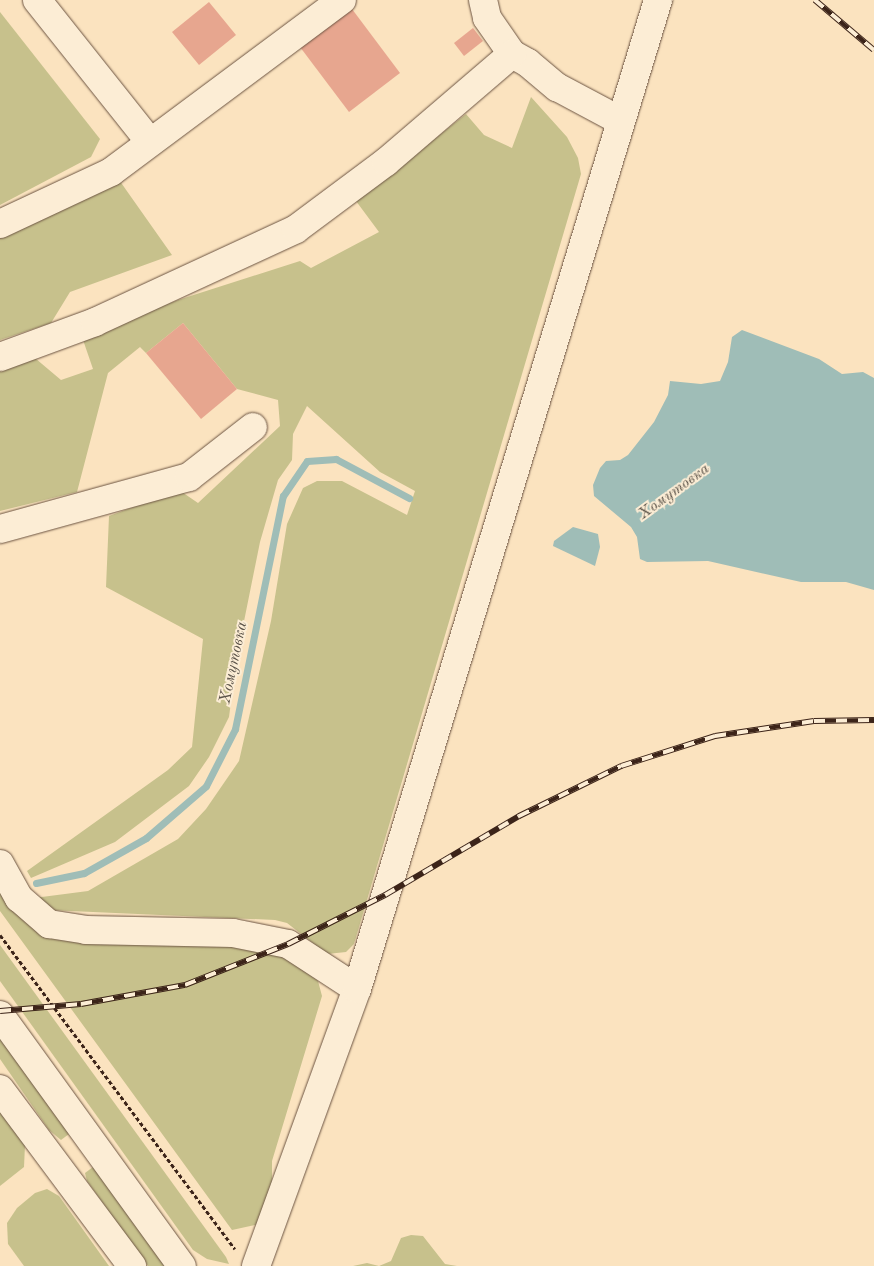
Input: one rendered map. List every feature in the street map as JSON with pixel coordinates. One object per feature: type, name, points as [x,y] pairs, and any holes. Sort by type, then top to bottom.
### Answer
[{"type":"street","points":[[37,0],[150,142]]},
{"type":"street","points":[[483,0],[487,18],[512,54],[528,63],[557,87],[621,121]]},
{"type":"street","points":[[246,1258],[357,989],[658,0]]},
{"type":"street","points":[[0,224],[111,172],[326,4]]},
{"type":"street","points":[[0,357],[96,322],[296,229],[386,162],[512,54]]},
{"type":"street","points":[[0,529],[189,477],[253,427]]},
{"type":"street","points":[[0,864],[19,898],[48,924],[86,930],[233,933],[288,944],[357,989]]},
{"type":"street","points":[[0,1015],[182,1266]]},
{"type":"street","points":[[0,1089],[132,1266]]},
{"type":"path","points":[[0,936],[246,1258]]},
{"type":"shaded area","points":[[0,12],[100,139],[91,157],[0,205]]},
{"type":"shaded area","points":[[531,97],[567,137],[578,158],[581,174],[354,944],[346,952],[327,954],[287,923],[275,920],[48,910],[34,898],[88,891],[178,839],[206,809],[239,761],[271,621],[287,524],[303,488],[317,481],[342,481],[407,515],[415,491],[380,472],[307,406],[293,434],[292,460],[278,480],[260,542],[237,656],[229,717],[209,757],[189,786],[115,842],[31,878],[27,871],[168,770],[192,747],[203,639],[106,587],[109,516],[179,490],[198,503],[280,426],[278,400],[237,389],[183,323],[146,353],[140,347],[108,373],[77,492],[0,511],[0,361],[29,353],[61,380],[93,369],[82,337],[178,300],[300,261],[311,268],[379,232],[356,201],[466,114],[484,135],[512,148]]},
{"type":"shaded area","points":[[117,177],[172,255],[70,292],[51,323],[0,340],[0,232]]},
{"type":"shaded area","points":[[0,880],[17,913],[46,937],[249,945],[297,962],[318,981],[322,996],[272,1161],[272,1194],[260,1224],[232,1230],[0,911]]},
{"type":"shaded area","points":[[0,945],[226,1257],[229,1264],[207,1259],[193,1250],[0,981]]},
{"type":"shaded area","points":[[0,1031],[69,1134],[61,1140],[49,1130],[0,1059]]},
{"type":"shaded area","points":[[0,1111],[25,1145],[24,1167],[0,1186]]},
{"type":"shaded area","points":[[93,1167],[100,1169],[169,1266],[148,1266],[87,1181],[85,1173]]},
{"type":"shaded area","points":[[47,1189],[59,1196],[109,1266],[24,1266],[8,1244],[7,1223],[17,1208],[35,1193]]},
{"type":"shaded area","points":[[411,1235],[423,1236],[445,1264],[457,1266],[379,1266],[391,1261],[401,1238]]},
{"type":"shaded area","points":[[367,1263],[379,1266],[353,1266]]},
{"type":"water","points":[[742,330],[819,359],[842,374],[863,372],[874,378],[874,590],[846,582],[801,582],[708,561],[647,562],[640,559],[637,537],[631,527],[594,496],[593,485],[600,468],[606,461],[620,460],[628,455],[654,422],[668,395],[670,381],[701,384],[720,381],[728,362],[732,337]]},
{"type":"water","points":[[573,527],[598,534],[600,547],[595,566],[553,546],[554,541]]},
{"type":"building","points":[[209,2],[236,35],[199,65],[172,32]]},
{"type":"building","points":[[349,5],[400,73],[349,112],[297,43]]},
{"type":"building","points":[[473,28],[483,41],[464,56],[454,43]]},
{"type":"building","points":[[183,323],[237,389],[201,419],[146,353]]},
{"type":"waterway","name":"Хомутовка","points":[[36,883],[84,873],[146,838],[206,786],[235,729],[283,496],[307,461],[336,459],[409,498]]},
{"type":"railway","points":[[815,0],[874,50]]},
{"type":"railway","points":[[0,1011],[81,1004],[185,985],[288,944],[385,895],[519,816],[621,766],[715,736],[814,721],[874,720]]}]
